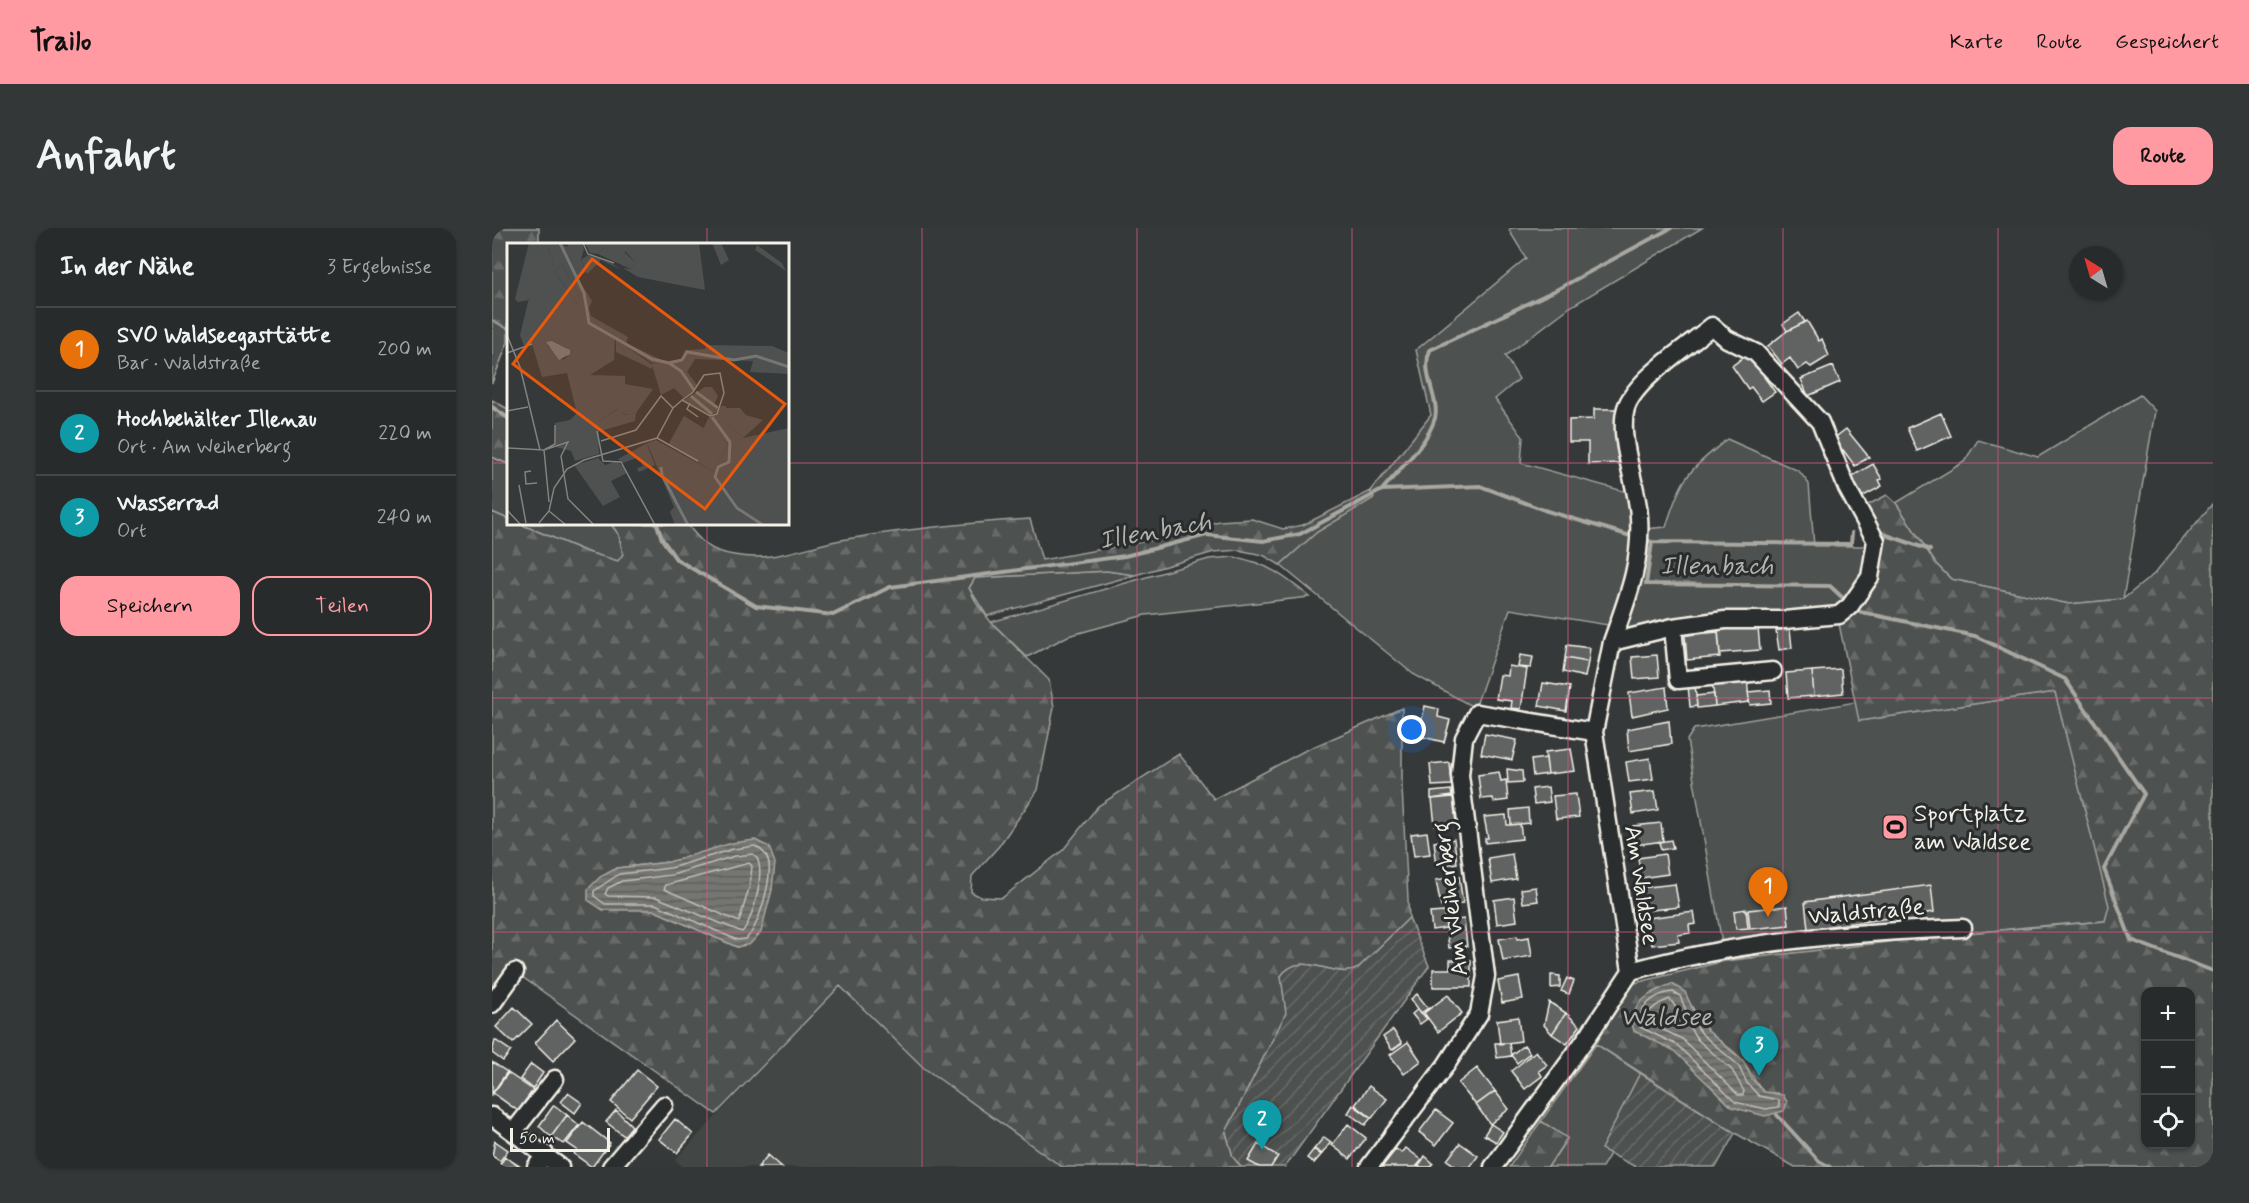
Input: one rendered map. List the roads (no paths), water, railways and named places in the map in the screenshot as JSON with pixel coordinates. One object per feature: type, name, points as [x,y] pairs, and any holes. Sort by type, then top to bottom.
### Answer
[{"type":"street","name":"Am Waldsee","points":[[1493,1167],[1590,1033],[1631,971],[1594,732],[1612,642],[1638,567],[1640,549],[1640,527],[1626,437],[1626,409],[1647,380],[1712,326],[1727,339],[1756,353],[1820,422],[1847,488],[1876,541],[1870,577],[1850,606],[1839,615],[1784,620],[1725,620],[1673,627]]},
{"type":"street","points":[[1612,642],[1673,627],[1678,680],[1773,672]]},
{"type":"street","name":"Am Weiherberg","points":[[1370,1167],[1446,1065],[1479,1014],[1486,976],[1460,775],[1464,738],[1477,713],[1594,732]]},
{"type":"street","name":"Waldstraße","points":[[1631,971],[1676,958],[1786,942],[1963,928]]},
{"type":"street","points":[[492,1004],[515,972]]},
{"type":"street","points":[[514,1131],[555,1079]]},
{"type":"street","points":[[611,1167],[664,1105]]},
{"type":"street","points":[[492,1116],[514,1131],[540,1160],[561,1167]]},
{"type":"water","points":[[755,840],[769,847],[775,863],[772,889],[761,932],[750,944],[737,947],[653,910],[603,910],[588,900],[588,889],[600,877],[617,868],[669,862],[732,843]]},
{"type":"water","name":"Waldsee","points":[[1672,984],[1685,992],[1694,1012],[1708,1031],[1743,1061],[1752,1079],[1764,1092],[1783,1095],[1787,1102],[1784,1111],[1765,1116],[1732,1107],[1673,1050],[1634,1031],[1634,1014],[1637,1007],[1649,995]]},
{"type":"waterway","points":[[1382,490],[1426,438],[1435,418],[1435,403],[1427,368],[1430,350],[1556,290],[1671,228]]},
{"type":"waterway","name":"Illenbach","points":[[492,407],[507,417]]},
{"type":"waterway","name":"Illenbach","points":[[657,525],[662,539],[676,559],[756,606],[833,615],[890,587],[1125,556],[1207,535],[1263,541],[1300,534],[1382,490],[1480,486],[1544,510],[1634,537]]},
{"type":"waterway","points":[[1878,532],[1930,550]]},
{"type":"waterway","points":[[1652,542],[1851,544],[1852,533]]},
{"type":"waterway","name":"Illenbach","points":[[1645,540],[1652,542],[1646,584],[1830,586],[1844,599]]},
{"type":"waterway","name":"Illenbach","points":[[1855,611],[1975,636],[2065,679],[2144,794],[2104,869],[2131,940],[2213,971]]},
{"type":"waterway","points":[[1777,1115],[1819,1161],[1830,1167]]},
{"type":"place","name":"Sportplatz am Waldsee","points":[[1895,827]]},
{"type":"place","name":"SVO Waldseegasttätte","points":[[1768,917]]},
{"type":"place","name":"Wasserrad","points":[[1759,1076]]},
{"type":"place","name":"Hochbehälter Illenau","points":[[1262,1150]]}]
